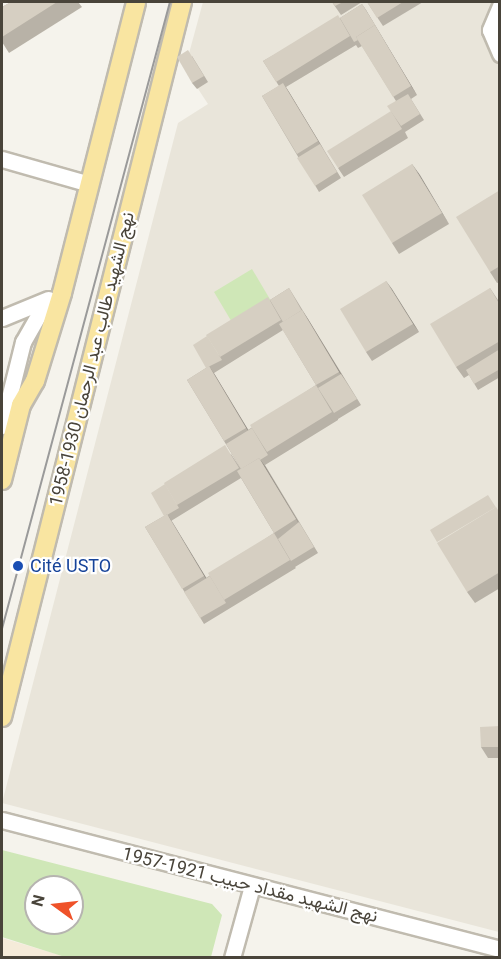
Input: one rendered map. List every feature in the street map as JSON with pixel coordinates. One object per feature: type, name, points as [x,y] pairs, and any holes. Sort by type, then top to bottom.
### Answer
[{"type":"main road","points":[[2,480],[21,405],[35,381],[54,296],[90,184],[136,2]]},
{"type":"main road","name":"نهج الشهيد طالب عبد الرحمان 1930-1958","points":[[2,717],[182,2]]},
{"type":"street","points":[[500,6],[490,30],[500,54]]},
{"type":"street","points":[[2,159],[90,184]]},
{"type":"street","points":[[2,318],[54,296]]},
{"type":"street","points":[[2,426],[23,342],[54,296]]},
{"type":"street","name":"نهج الشهيد مقداد حبيب 1921-1957","points":[[2,820],[500,950]]},
{"type":"street","points":[[232,957],[252,886]]},
{"type":"shaded area","points":[[203,2],[499,2],[499,932],[2,803],[178,123],[208,104],[181,63],[188,57]]},
{"type":"shaded area","points":[[2,938],[63,956],[2,957]]},
{"type":"green space","points":[[252,269],[274,306],[236,329],[214,292]]},
{"type":"green space","points":[[2,850],[212,904],[222,915],[211,957],[65,957],[2,937]]},
{"type":"building","points":[[11,2],[57,2],[2,37],[2,7]]},
{"type":"building","points":[[367,2],[403,2],[377,18]]},
{"type":"building","points":[[362,4],[377,28],[375,25],[356,37],[358,40],[354,42],[340,18]]},
{"type":"building","points":[[338,15],[350,36],[276,82],[263,61]]},
{"type":"building","points":[[375,25],[411,86],[393,97],[356,37]]},
{"type":"building","points":[[188,50],[204,76],[192,83],[177,57]]},
{"type":"building","points":[[283,83],[318,141],[297,154],[262,96]]},
{"type":"building","points":[[408,94],[420,114],[401,126],[387,106]]},
{"type":"building","points":[[391,111],[402,129],[338,168],[327,151]]},
{"type":"building","points":[[320,144],[337,172],[315,186],[297,158]]},
{"type":"building","points":[[412,164],[442,213],[392,243],[362,195]]},
{"type":"building","points":[[500,190],[500,266],[490,272],[456,217]]},
{"type":"building","points":[[386,281],[413,324],[366,352],[340,309]]},
{"type":"building","points":[[289,288],[301,310],[283,322],[270,300]]},
{"type":"building","points":[[490,288],[500,305],[500,341],[456,367],[430,324]]},
{"type":"building","points":[[268,297],[281,320],[220,357],[206,335]]},
{"type":"building","points":[[302,310],[339,372],[316,385],[279,324]]},
{"type":"building","points":[[207,336],[222,360],[206,368],[193,345]]},
{"type":"building","points":[[500,349],[500,369],[474,384],[466,370]]},
{"type":"building","points":[[209,366],[246,428],[224,441],[187,380]]},
{"type":"building","points":[[341,374],[357,399],[334,413],[318,388]]},
{"type":"building","points":[[316,385],[332,412],[267,452],[250,425]]},
{"type":"building","points":[[252,428],[268,455],[241,469],[226,444]]},
{"type":"building","points":[[225,445],[239,468],[177,505],[164,483]]},
{"type":"building","points":[[259,458],[296,519],[274,533],[237,471]]},
{"type":"building","points":[[165,484],[179,508],[164,516],[151,493]]},
{"type":"building","points":[[488,495],[496,507],[437,542],[430,530]]},
{"type":"building","points":[[496,507],[500,513],[500,572],[467,592],[437,543]]},
{"type":"building","points":[[167,514],[204,576],[182,589],[145,527]]},
{"type":"building","points":[[299,522],[314,547],[291,561],[278,539]]},
{"type":"building","points":[[274,533],[290,560],[224,600],[208,573]]},
{"type":"building","points":[[210,576],[226,603],[200,618],[184,592]]},
{"type":"building","points":[[500,726],[500,747],[481,747],[480,727]]},
{"type":"tram line","points":[[2,629],[170,2]]},
{"type":"place","name":"Cité USTO","points":[[18,566]]}]
